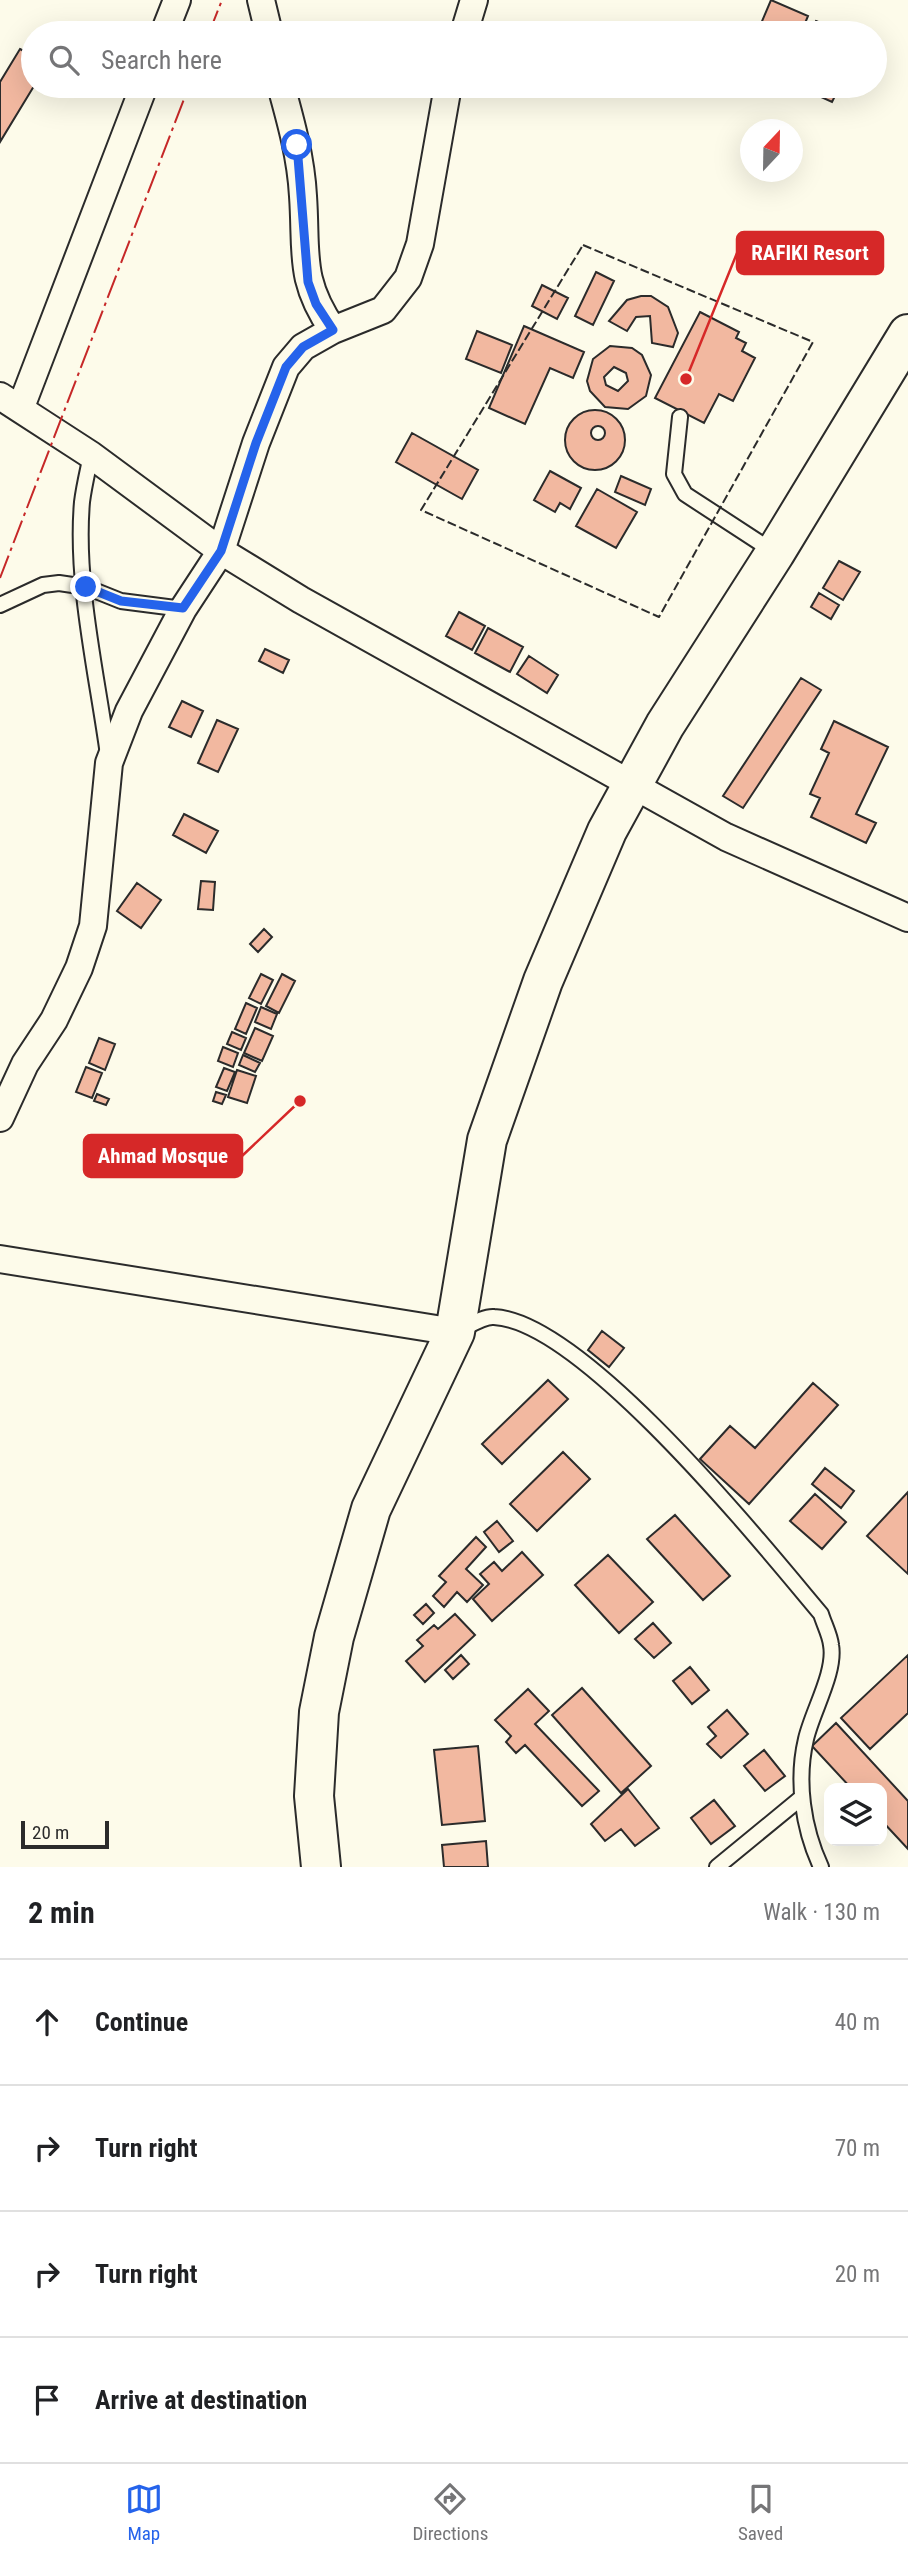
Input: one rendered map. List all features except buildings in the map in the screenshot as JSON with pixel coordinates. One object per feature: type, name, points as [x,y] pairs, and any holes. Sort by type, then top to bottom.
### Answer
[{"type":"highway","points":[[321,1867],[314,1796],[318,1712],[334,1637],[370,1508],[456,1332],[487,1140],[565,925],[607,831],[664,725],[775,553],[908,334]]},
{"type":"street","points":[[169,21],[177,0]]},
{"type":"street","points":[[261,0],[266,21]]},
{"type":"street","points":[[468,21],[474,0]]},
{"type":"street","points":[[139,98],[10,401],[91,454],[221,551],[313,607],[726,837],[908,918]]},
{"type":"street","points":[[284,98],[297,145],[308,282],[316,304],[333,330]]},
{"type":"street","points":[[2,1106],[54,1020],[74,978],[93,926],[109,763],[143,681],[183,608],[221,551],[256,443],[286,367],[303,347],[333,330],[383,310],[408,278],[420,244],[446,98]]},
{"type":"street","points":[[0,1259],[456,1332]]},
{"type":"lane","points":[[680,417],[674,474],[685,494],[775,553]]},
{"type":"lane","points":[[91,454],[82,502],[86,587],[109,763]]},
{"type":"lane","points":[[0,605],[43,585],[59,583],[86,587],[121,601],[183,608]]},
{"type":"lane","points":[[456,1332],[492,1316],[520,1323],[553,1339],[580,1360],[671,1444],[821,1614],[832,1647],[824,1688],[805,1741],[802,1798],[809,1836],[821,1867]]},
{"type":"lane","points":[[717,1867],[802,1798]]},
{"type":"fence","points":[[583,245],[813,342],[659,617],[421,510],[583,245]]},
{"type":"power","points":[[214,21],[222,0]]},
{"type":"power","points":[[0,578],[184,98]]},
{"type":"place","name":"RAFIKI Resort","points":[[686,379]]},
{"type":"place","name":"Ahmad Mosque","points":[[300,1101]]},
{"type":"route","points":[[86,587],[121,601],[146,606],[183,608],[221,551],[256,443],[286,367],[303,347],[333,330],[316,304],[308,282],[297,145]]}]
